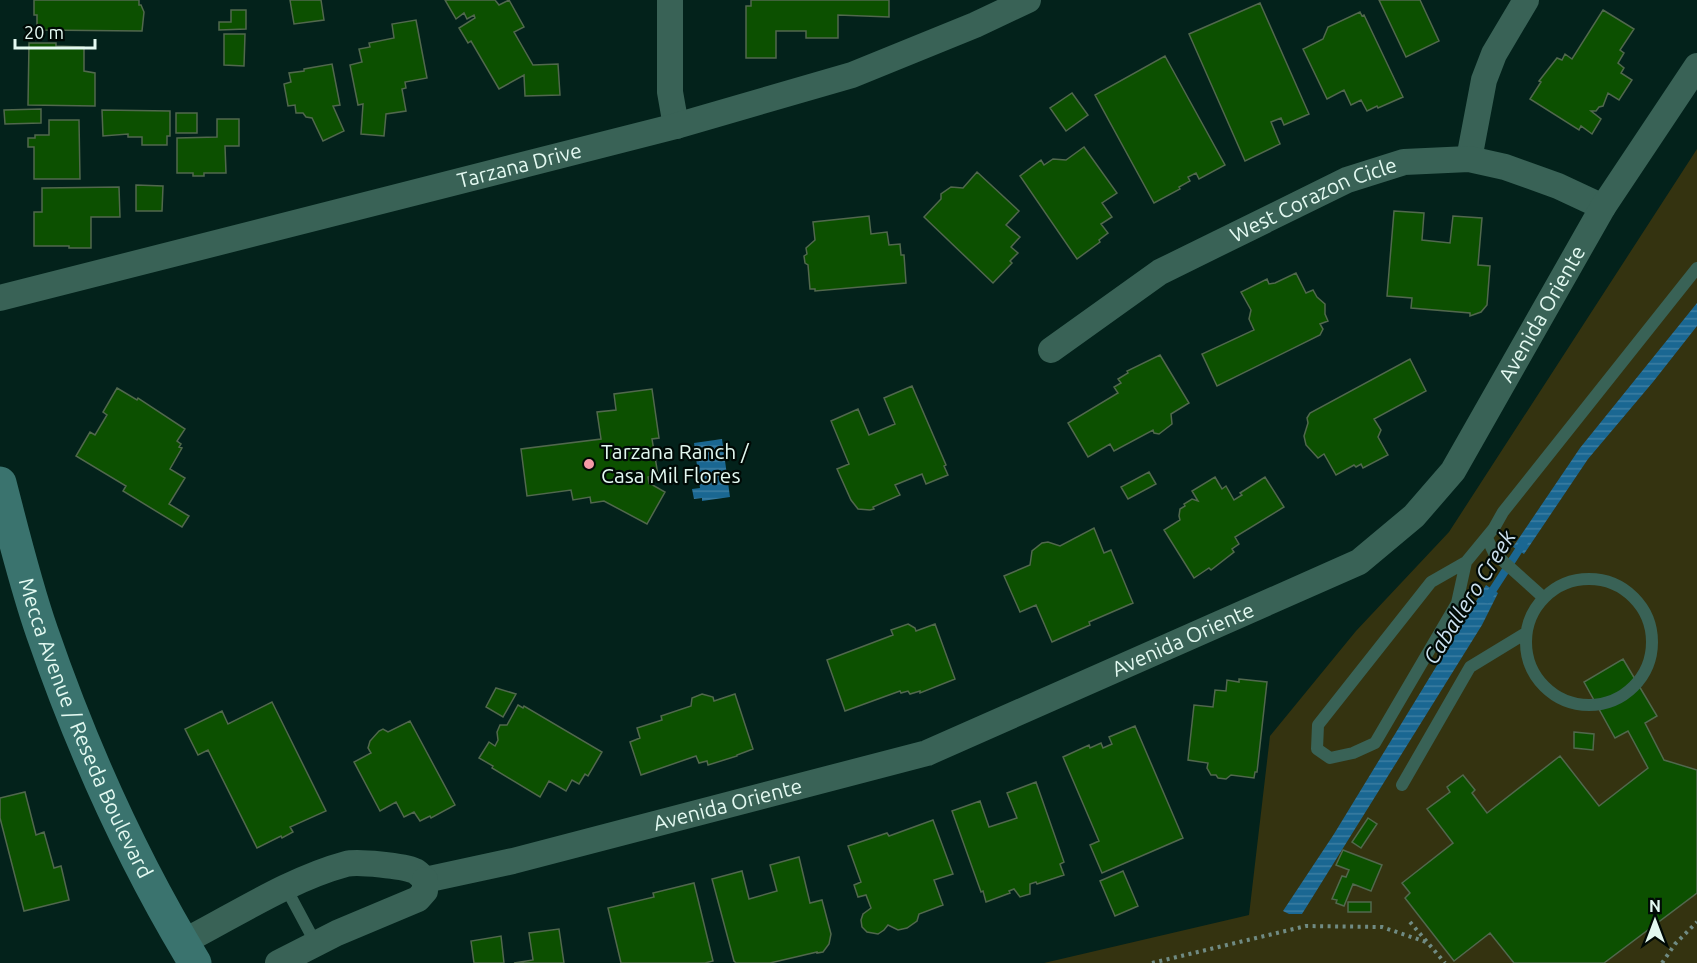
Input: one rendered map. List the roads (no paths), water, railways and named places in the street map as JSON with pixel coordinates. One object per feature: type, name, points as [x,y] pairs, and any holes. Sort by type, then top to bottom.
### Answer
[{"type":"main road","name":"Mecca Avenue / Reseda Boulevard","points":[[0,483],[24,575],[42,632],[95,767],[133,848],[189,953]]},
{"type":"street","points":[[670,0],[670,92],[676,126]]},
{"type":"street","name":"Tarzana Drive","points":[[0,298],[676,126],[852,75],[975,25],[1028,0]]},
{"type":"street","points":[[1469,159],[1484,80],[1494,54],[1526,0]]},
{"type":"street","name":"Avenida Oriente","points":[[426,880],[513,861],[927,753],[1359,562],[1414,516],[1453,471],[1603,207],[1697,66]]},
{"type":"street","name":"West Corazon Cicle","points":[[1051,350],[1160,272],[1347,180],[1404,162],[1469,159],[1505,167],[1558,186],[1603,207]]},
{"type":"street","points":[[189,953],[286,888],[348,863],[362,862],[413,870],[426,880],[425,891],[418,899],[278,963]]},
{"type":"lane","points":[[1466,562],[1457,603],[1375,743],[1353,753],[1330,758],[1317,749],[1318,725],[1431,582],[1466,562],[1487,538],[1503,512],[1697,268]]},
{"type":"lane","points":[[1487,538],[1494,553],[1544,598]]},
{"type":"lane","points":[[1592,580],[1610,584],[1627,593],[1640,606],[1649,623],[1652,642],[1649,660],[1641,677],[1628,691],[1612,701],[1596,705],[1575,704],[1557,697],[1542,686],[1532,670],[1526,652],[1526,633],[1532,614],[1544,598],[1557,588],[1573,581],[1592,580]]},
{"type":"lane","points":[[1402,785],[1470,667],[1526,633]]},
{"type":"lane","points":[[286,888],[316,944]]},
{"type":"water","points":[[1697,303],[1697,326],[1588,459],[1524,554],[1513,547],[1580,448]]},
{"type":"water","points":[[722,439],[730,497],[702,501],[702,498],[694,499],[692,489],[700,488],[694,443]]},
{"type":"water","points":[[1486,585],[1498,593],[1482,625],[1302,914],[1289,914],[1283,911],[1334,834]]},
{"type":"waterway","name":"Caballero Creek","points":[[1487,599],[1524,542]]},
{"type":"place","name":"Tarzana Ranch / Casa Mil Flores","points":[[589,464]]}]
